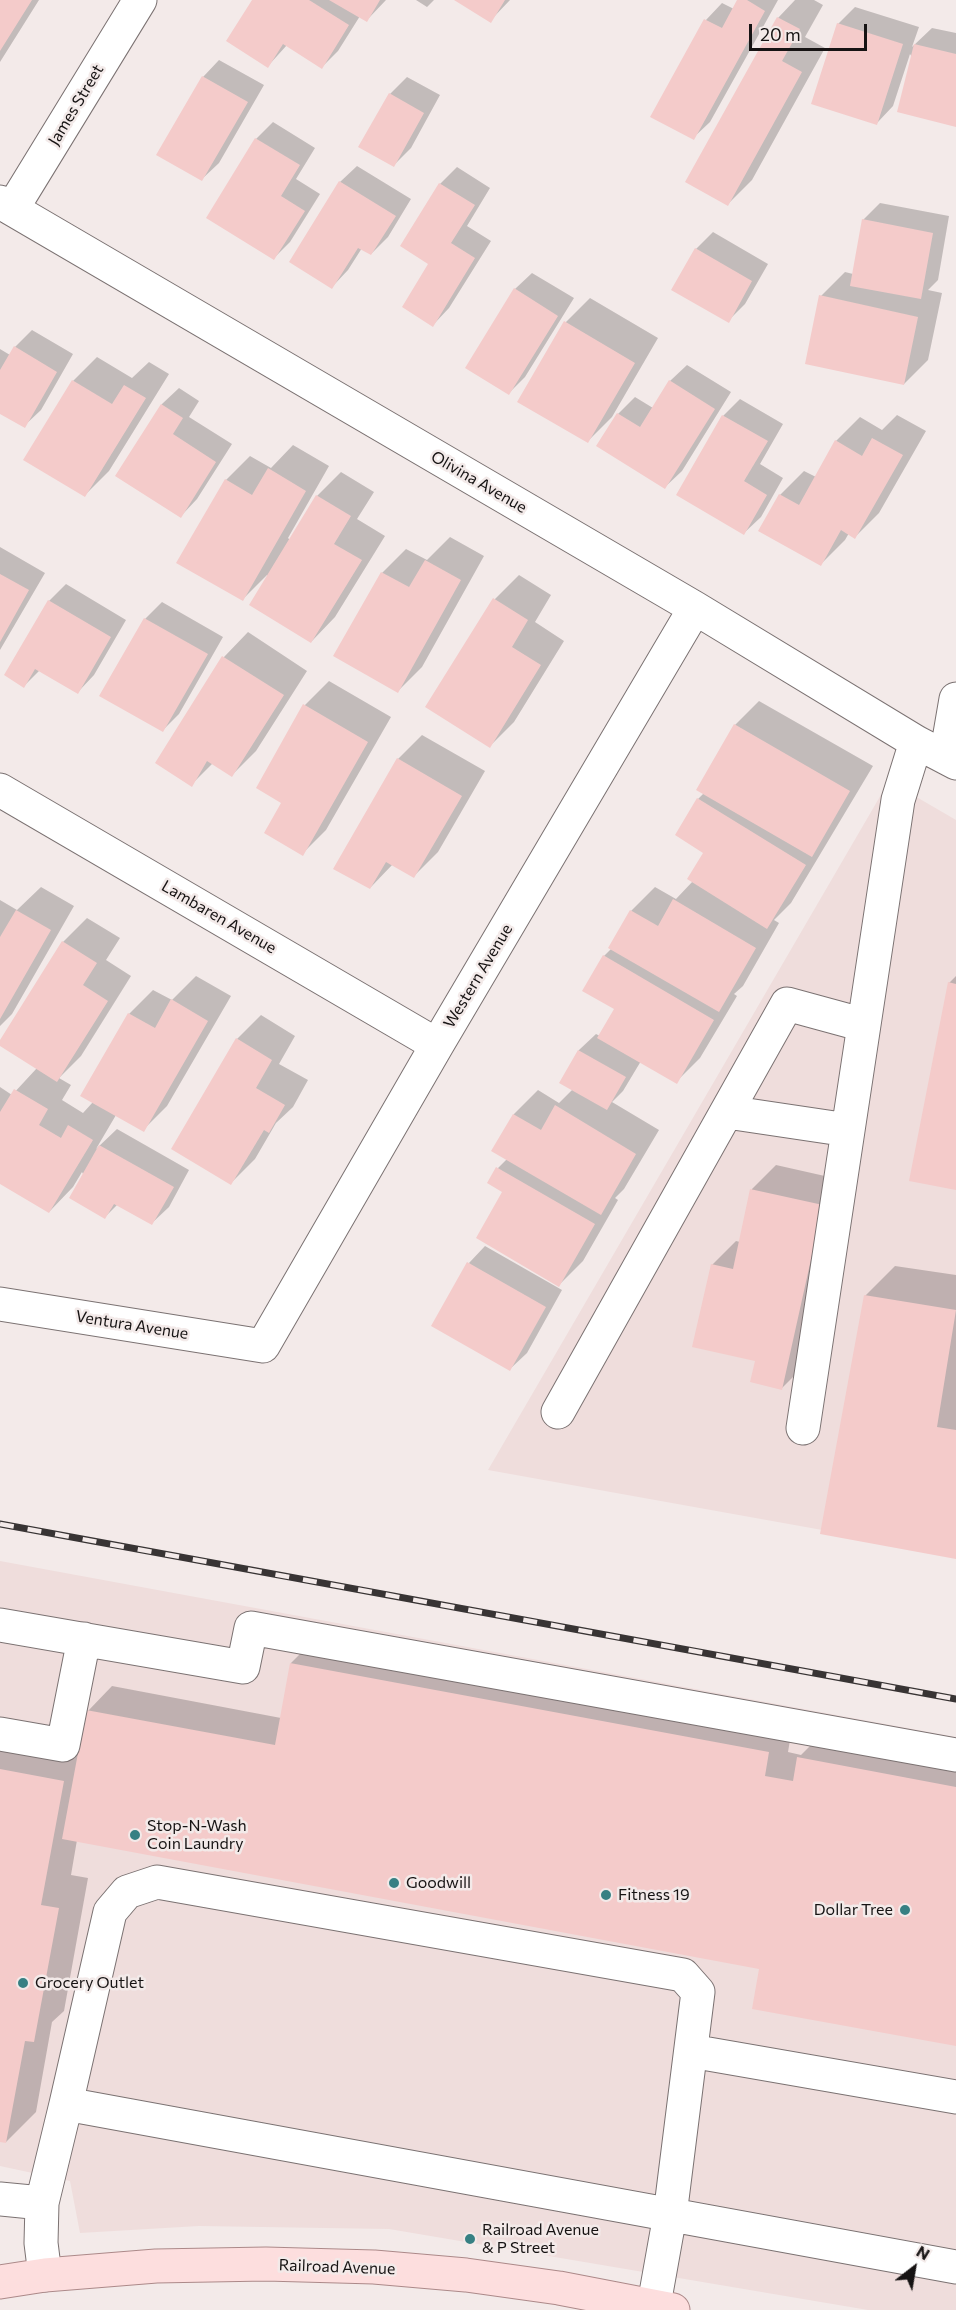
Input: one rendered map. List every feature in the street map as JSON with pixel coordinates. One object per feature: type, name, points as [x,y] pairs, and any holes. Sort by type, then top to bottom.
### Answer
[{"type":"main road","name":"Railroad Avenue","points":[[0,2282],[45,2275],[167,2266],[266,2264],[374,2266],[466,2275],[560,2289],[660,2309]]},
{"type":"street","name":"James Street","points":[[6,206],[140,0]]},
{"type":"street","name":"Olivina Avenue","points":[[6,206],[696,608],[916,742],[951,760]]},
{"type":"street","name":"Western Avenue","points":[[263,1346],[437,1045],[696,608]]},
{"type":"street","points":[[951,760],[956,699]]},
{"type":"street","points":[[803,1428],[898,800],[916,742]]},
{"type":"street","name":"Lambaren Avenue","points":[[0,790],[437,1045]]},
{"type":"street","points":[[558,1412],[787,1004],[864,1025]]},
{"type":"street","points":[[727,1112],[848,1130]]},
{"type":"street","name":"Ventura Avenue","points":[[0,1304],[263,1346]]},
{"type":"street","points":[[0,1625],[243,1667],[251,1628],[956,1755]]},
{"type":"street","points":[[0,1734],[63,1745],[84,1639]]},
{"type":"street","points":[[45,2275],[41,2243],[42,2203],[110,1912],[127,1892],[158,1882],[683,1975],[698,1992],[660,2309]]},
{"type":"street","points":[[691,2051],[956,2097]]},
{"type":"street","points":[[66,2104],[956,2267]]},
{"type":"street","points":[[0,2199],[42,2203]]},
{"type":"shaded area","points":[[889,781],[956,820],[956,1554],[488,1470]]},
{"type":"shaded area","points":[[0,1561],[956,1737],[956,2310],[868,2310],[389,2229],[199,2226],[80,2233],[70,2181],[0,2166]]},
{"type":"building","points":[[0,0],[32,0],[0,51]]},
{"type":"building","points":[[252,0],[309,0],[349,25],[322,69],[283,44],[268,68],[226,41]]},
{"type":"building","points":[[329,0],[380,0],[367,22]]},
{"type":"building","points":[[454,0],[505,0],[491,23]]},
{"type":"building","points":[[737,0],[747,0],[765,11],[694,140],[650,117],[704,19],[722,28]]},
{"type":"building","points":[[777,17],[800,29],[782,61],[802,72],[728,206],[685,182]]},
{"type":"building","points":[[837,23],[903,44],[877,125],[811,104]]},
{"type":"building","points":[[914,44],[956,54],[956,127],[897,112]]},
{"type":"building","points":[[202,76],[248,102],[202,181],[156,155]]},
{"type":"building","points":[[389,93],[424,113],[394,167],[358,147]]},
{"type":"building","points":[[255,138],[300,165],[281,196],[305,211],[274,260],[206,218]]},
{"type":"building","points":[[339,181],[396,216],[371,255],[358,248],[332,289],[289,262]]},
{"type":"building","points":[[439,183],[475,205],[451,243],[475,258],[433,327],[402,307],[428,264],[400,246]]},
{"type":"building","points":[[862,219],[933,233],[921,299],[850,286]]},
{"type":"building","points":[[695,248],[752,281],[729,323],[671,290]]},
{"type":"building","points":[[514,288],[558,316],[509,395],[465,368]]},
{"type":"building","points":[[819,295],[918,317],[904,385],[805,364]]},
{"type":"building","points":[[564,321],[635,363],[588,443],[517,402]]},
{"type":"building","points":[[14,346],[57,372],[25,428],[0,414],[0,370]]},
{"type":"building","points":[[72,380],[112,404],[124,385],[146,398],[85,497],[23,460]]},
{"type":"building","points":[[669,380],[715,409],[665,489],[596,446],[617,413],[640,427]]},
{"type":"building","points":[[161,404],[183,418],[173,434],[216,462],[181,518],[115,476]]},
{"type":"building","points":[[722,415],[768,441],[744,481],[767,495],[744,535],[676,495]]},
{"type":"building","points":[[872,438],[903,455],[855,539],[841,530],[821,566],[758,531],[779,494],[799,505],[835,440],[862,456]]},
{"type":"building","points":[[268,468],[306,491],[243,601],[176,563],[225,479],[252,495]]},
{"type":"building","points":[[316,495],[351,516],[334,544],[362,560],[311,643],[249,605]]},
{"type":"building","points":[[425,560],[461,580],[398,693],[333,656],[381,572],[409,587]]},
{"type":"building","points":[[0,574],[29,590],[0,642]]},
{"type":"building","points":[[493,598],[528,620],[512,647],[541,665],[490,748],[425,707]]},
{"type":"building","points":[[48,600],[111,637],[78,694],[35,669],[24,688],[4,675]]},
{"type":"building","points":[[144,618],[208,654],[163,732],[99,696]]},
{"type":"building","points":[[222,656],[284,695],[232,777],[207,761],[192,787],[155,763]]},
{"type":"building","points":[[303,704],[368,742],[303,856],[264,833],[281,803],[256,788]]},
{"type":"building","points":[[734,724],[850,791],[812,857],[696,790]]},
{"type":"building","points":[[397,758],[462,796],[414,878],[386,862],[370,889],[333,869]]},
{"type":"building","points":[[697,798],[806,865],[767,929],[687,879],[703,853],[675,835]]},
{"type":"building","points":[[673,899],[756,948],[719,1012],[608,948],[630,910],[658,926]]},
{"type":"building","points":[[16,910],[51,930],[0,1019],[0,937]]},
{"type":"building","points":[[62,941],[97,963],[83,985],[108,1001],[57,1082],[0,1046],[0,1040]]},
{"type":"building","points":[[603,955],[714,1020],[677,1084],[597,1038],[614,1009],[582,991]]},
{"type":"building","points":[[948,982],[956,984],[956,1190],[909,1181]]},
{"type":"building","points":[[171,999],[208,1021],[144,1132],[80,1096],[128,1013],[155,1028]]},
{"type":"building","points":[[236,1038],[272,1060],[256,1088],[285,1105],[269,1133],[264,1130],[231,1185],[171,1149]]},
{"type":"building","points":[[578,1050],[626,1077],[607,1110],[559,1083]]},
{"type":"building","points":[[14,1089],[48,1109],[39,1125],[61,1138],[68,1125],[93,1140],[49,1213],[0,1184],[0,1112]]},
{"type":"building","points":[[555,1105],[636,1154],[601,1215],[491,1151],[513,1114],[541,1130]]},
{"type":"building","points":[[99,1145],[174,1187],[152,1225],[114,1204],[105,1219],[69,1198]]},
{"type":"building","points":[[496,1167],[595,1224],[559,1287],[476,1238],[502,1192],[487,1183]]},
{"type":"building","points":[[750,1189],[823,1205],[782,1390],[750,1382],[755,1361],[692,1347],[711,1264],[733,1269]]},
{"type":"building","points":[[467,1262],[546,1307],[510,1371],[431,1326]]},
{"type":"building","points":[[864,1295],[956,1310],[937,1427],[956,1430],[956,1559],[820,1534]]},
{"type":"building","points":[[290,1663],[769,1752],[765,1776],[793,1781],[797,1757],[956,1787],[956,2046],[752,2009],[759,1969],[62,1839],[86,1710],[275,1745]]},
{"type":"building","points":[[0,1769],[64,1781],[41,1905],[59,1908],[34,2042],[25,2041],[6,2143],[0,2142]]},
{"type":"railway","points":[[0,1524],[956,1699]]},
{"type":"place","name":"Stop-N-Wash Coin Laundry","points":[[135,1835]]},
{"type":"place","name":"Goodwill","points":[[394,1883]]},
{"type":"place","name":"Fitness 19","points":[[606,1895]]},
{"type":"place","name":"Dollar Tree","points":[[905,1910]]},
{"type":"place","name":"Grocery Outlet","points":[[23,1983]]},
{"type":"place","name":"Railroad Avenue & P Street","points":[[470,2239]]}]
